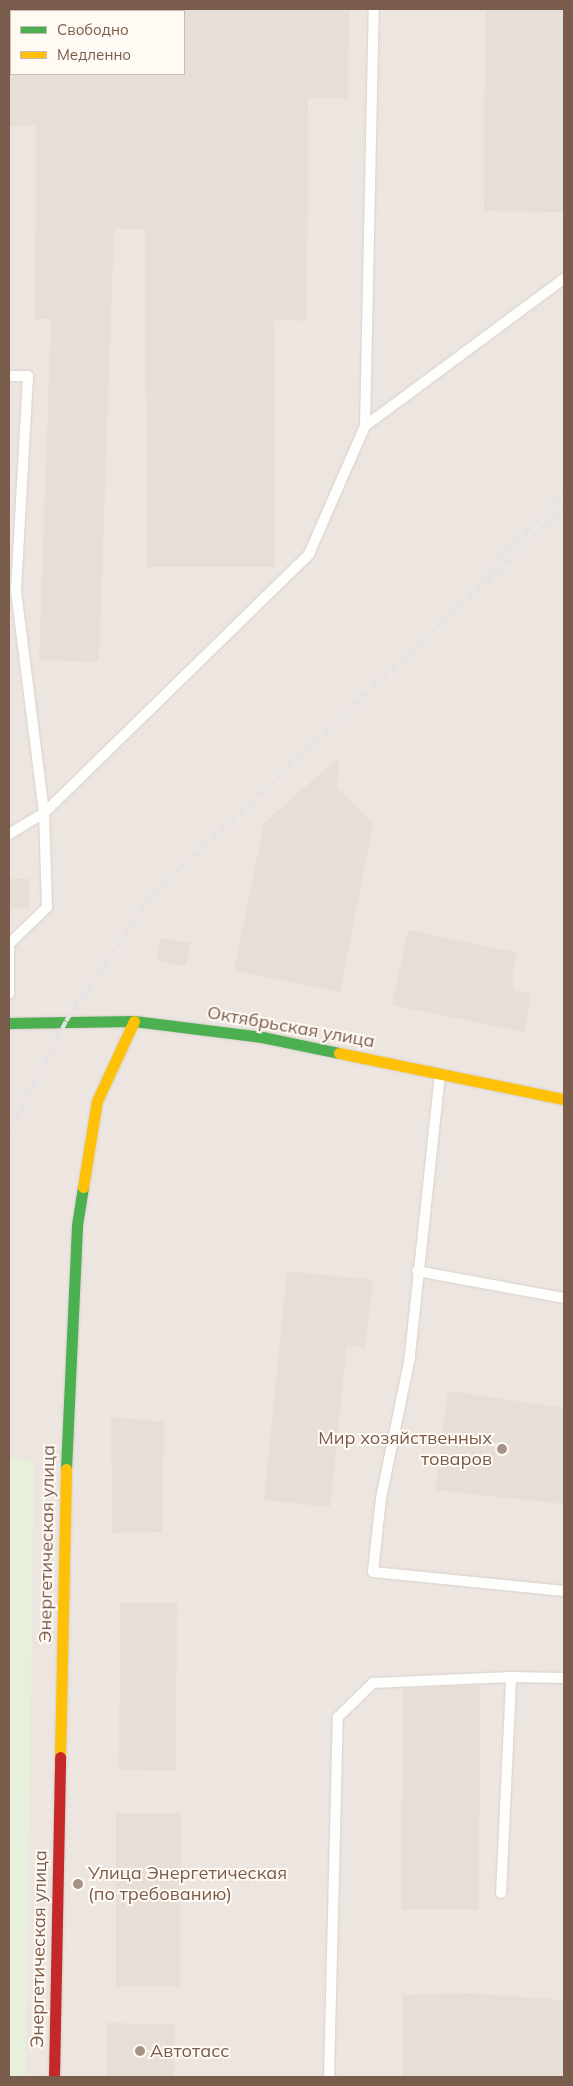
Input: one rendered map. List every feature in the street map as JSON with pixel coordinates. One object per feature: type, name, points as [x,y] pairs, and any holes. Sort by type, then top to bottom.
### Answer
[{"type":"street","name":"Октябрьская улица","points":[[9,1023],[134,1021],[262,1037],[564,1099]]},
{"type":"street","name":"Энергетическая улица","points":[[54,2077],[67,1428],[77,1225],[97,1101],[134,1021]]},
{"type":"lane","points":[[9,834],[44,813],[309,554],[365,426],[374,9]]},
{"type":"lane","points":[[365,426],[564,279]]},
{"type":"lane","points":[[9,376],[28,376],[16,591],[44,813],[47,907],[9,944],[9,994]]},
{"type":"lane","points":[[440,1073],[417,1271],[410,1357],[381,1498],[373,1572],[564,1591]]},
{"type":"lane","points":[[417,1271],[564,1298]]},
{"type":"lane","points":[[501,1893],[511,1677]]},
{"type":"lane","points":[[329,2077],[338,1717],[373,1683],[511,1677],[564,1678]]},
{"type":"shaded area","points":[[9,9],[564,9],[564,2077],[9,2077]]},
{"type":"green space","points":[[9,1457],[34,1463],[26,2077],[9,2077]]},
{"type":"building","points":[[349,9],[348,98],[308,98],[307,321],[274,320],[275,567],[147,567],[145,229],[114,229],[99,662],[39,660],[51,319],[35,319],[36,126],[9,126],[9,74],[185,75],[184,10]]},
{"type":"building","points":[[485,9],[564,9],[564,212],[484,211]]},
{"type":"building","points":[[339,757],[337,788],[373,824],[340,992],[234,971],[264,823]]},
{"type":"building","points":[[9,879],[30,879],[30,908],[9,909]]},
{"type":"building","points":[[408,930],[517,953],[512,974],[514,990],[531,994],[524,1032],[392,1005]]},
{"type":"building","points":[[161,938],[190,943],[186,966],[156,961]]},
{"type":"building","points":[[287,1271],[373,1280],[365,1348],[347,1345],[330,1507],[264,1500]]},
{"type":"building","name":"Мир хозяйственных товаров","points":[[448,1391],[564,1408],[564,1504],[435,1490]]},
{"type":"building","points":[[111,1417],[164,1422],[162,1532],[112,1533]]},
{"type":"building","points":[[120,1603],[177,1603],[176,1771],[119,1770]]},
{"type":"building","points":[[480,1686],[479,1909],[401,1909],[403,1689]]},
{"type":"building","points":[[116,1813],[181,1813],[180,1986],[116,1986]]},
{"type":"building","points":[[471,1993],[564,2000],[564,2077],[402,2077],[402,1995]]},
{"type":"building","name":"Автотасс","points":[[106,2023],[175,2024],[174,2077],[106,2077]]},
{"type":"railway","points":[[478,580],[564,493]]},
{"type":"railway","points":[[9,1133],[66,1021],[154,893],[564,508]]},
{"type":"traffic: fast","points":[[9,1023],[134,1021],[262,1037],[339,1053]]},
{"type":"traffic: fast","points":[[66,1469],[77,1225],[83,1187]]},
{"type":"traffic: slow","points":[[83,1187],[97,1101],[134,1021]]},
{"type":"traffic: slow","points":[[339,1053],[564,1099]]},
{"type":"traffic: slow","points":[[60,1757],[66,1469]]},
{"type":"traffic: jam","points":[[54,2077],[60,1757]]},
{"type":"place","name":"Мир хозяйственных товаров","points":[[502,1449]]},
{"type":"place","name":"Улица Энергетическая (по требованию)","points":[[78,1884]]},
{"type":"place","name":"Автотасс","points":[[140,2051]]}]
